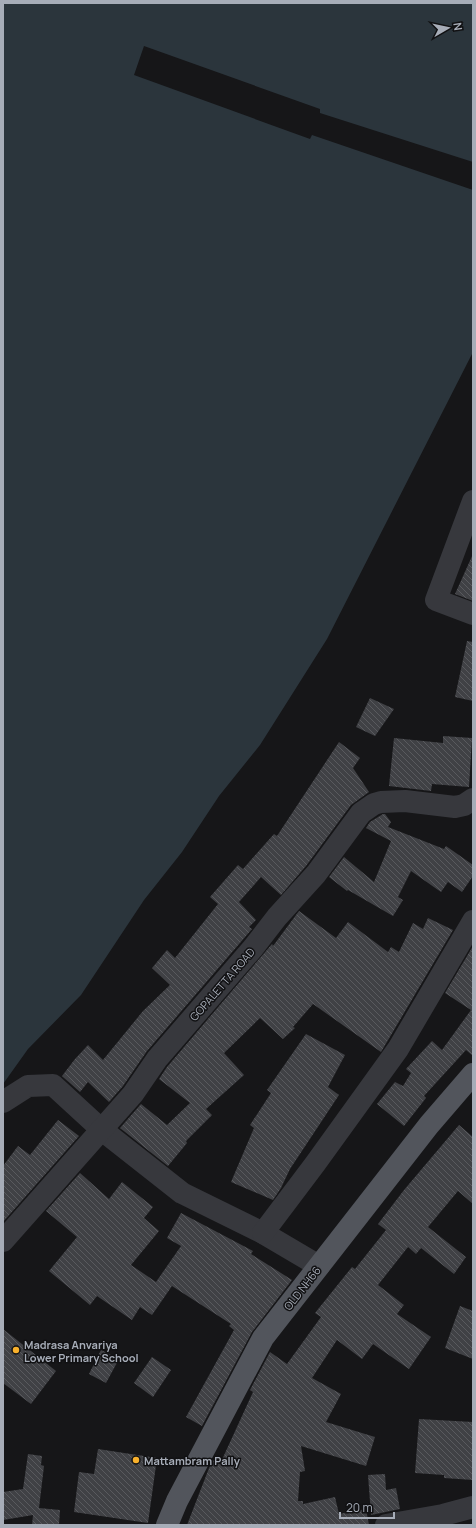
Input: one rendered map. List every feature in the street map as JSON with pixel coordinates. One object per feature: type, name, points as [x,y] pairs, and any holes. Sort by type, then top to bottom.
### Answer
[{"type":"main road","name":"OLD NH66","points":[[168,1525],[177,1501],[263,1338],[429,1125],[473,1074]]},
{"type":"street","points":[[473,501],[436,600],[473,614]]},
{"type":"street","name":"GOPALETTA ROAD","points":[[3,1241],[102,1130],[132,1094],[157,1059],[253,948],[277,917],[316,874],[361,813],[374,804],[381,802],[405,801],[455,808],[464,805],[473,799]]},
{"type":"street","points":[[263,1233],[398,1049],[473,921]]},
{"type":"street","points":[[3,1102],[28,1086],[53,1085],[102,1130],[182,1193],[263,1233],[320,1266]]},
{"type":"street","points":[[386,1525],[473,1508]]},
{"type":"shaded area","points":[[3,3],[473,3],[473,352],[327,639],[260,745],[219,796],[182,852],[144,900],[81,995],[28,1049],[3,1084]]},
{"type":"pier","points":[[144,46],[320,109],[320,113],[473,162],[473,190],[312,135],[310,139],[134,75]]},
{"type":"building","points":[[473,554],[473,601],[455,594]]},
{"type":"building","points":[[467,641],[473,642],[473,701],[455,697]]},
{"type":"building","points":[[370,698],[394,709],[375,736],[356,727]]},
{"type":"building","points":[[443,736],[472,738],[469,787],[432,784],[431,791],[389,786],[394,738],[443,743]]},
{"type":"building","points":[[339,742],[360,758],[353,768],[369,792],[351,805],[306,866],[281,895],[261,877],[239,902],[256,920],[249,927],[252,929],[147,1051],[123,1086],[109,1102],[88,1082],[80,1092],[62,1076],[88,1045],[103,1060],[143,1011],[170,985],[152,968],[167,950],[175,958],[218,904],[210,897],[238,865],[243,869],[274,834],[277,836]]},
{"type":"building","points":[[385,814],[391,822],[388,827],[444,849],[446,846],[473,865],[473,876],[462,892],[448,882],[441,892],[411,871],[398,897],[403,900],[393,916],[348,890],[347,891],[329,877],[344,857],[374,882],[391,841],[366,828],[370,822]]},
{"type":"building","points":[[299,911],[336,938],[348,922],[388,952],[391,947],[399,952],[413,923],[423,929],[428,918],[453,930],[381,1052],[313,1004],[293,1027],[295,1028],[283,1039],[260,1018],[224,1053],[244,1075],[206,1109],[212,1115],[186,1141],[187,1143],[168,1166],[120,1128],[141,1104],[167,1125],[190,1103],[159,1079],[167,1067],[272,944],[273,946]]},
{"type":"building","points":[[473,946],[473,1056],[466,1050],[424,1096],[426,1098],[404,1126],[377,1104],[395,1082],[403,1086],[411,1073],[406,1069],[432,1041],[442,1050],[471,1010],[445,993]]},
{"type":"building","points":[[306,1034],[345,1055],[328,1087],[339,1095],[290,1169],[281,1188],[273,1200],[231,1182],[254,1128],[250,1125],[271,1093],[267,1090]]},
{"type":"building","points":[[58,1120],[79,1136],[3,1222],[3,1166],[18,1146],[30,1155]]},
{"type":"building","points":[[459,1125],[473,1137],[473,1204],[458,1191],[428,1227],[466,1257],[454,1274],[421,1248],[416,1254],[408,1247],[378,1285],[404,1305],[397,1314],[431,1337],[409,1369],[373,1344],[362,1359],[337,1340],[312,1378],[341,1394],[326,1422],[375,1437],[366,1466],[301,1446],[305,1471],[300,1472],[298,1501],[303,1501],[303,1504],[335,1497],[339,1514],[366,1509],[369,1525],[187,1525],[211,1463],[213,1460],[220,1464],[253,1392],[250,1390],[270,1352],[287,1364],[321,1317],[315,1313],[352,1267],[355,1269],[386,1230],[378,1224],[404,1190]]},
{"type":"building","points":[[80,1173],[109,1199],[122,1182],[153,1207],[144,1218],[159,1231],[131,1265],[156,1282],[181,1246],[167,1238],[181,1213],[253,1251],[251,1254],[292,1280],[252,1332],[202,1426],[186,1417],[234,1330],[229,1326],[231,1324],[172,1286],[152,1315],[140,1307],[132,1320],[97,1296],[90,1305],[49,1271],[77,1237],[46,1211]]},
{"type":"building","points":[[460,1306],[473,1311],[473,1359],[445,1348]]},
{"type":"building","name":"Madrasa Anvariya Lower Primary School","points":[[3,1329],[56,1371],[31,1404],[3,1383]]},
{"type":"building","points":[[101,1350],[119,1359],[106,1383],[89,1374]]},
{"type":"building","points":[[152,1357],[171,1370],[153,1397],[134,1383]]},
{"type":"building","points":[[419,1419],[473,1422],[473,1480],[444,1478],[444,1475],[415,1473]]},
{"type":"building","points":[[98,1449],[157,1458],[148,1523],[74,1512],[79,1472],[94,1474]]},
{"type":"building","points":[[28,1454],[42,1456],[41,1465],[44,1466],[39,1508],[60,1510],[59,1525],[32,1525],[33,1515],[3,1520],[3,1492],[23,1489]]},
{"type":"building","points":[[385,1474],[386,1490],[396,1488],[400,1509],[371,1515],[368,1475]]},
{"type":"place","name":"Madrasa Anvariya Lower Primary School","points":[[16,1350]]},
{"type":"place","name":"Mattambram Pally","points":[[136,1460]]}]
